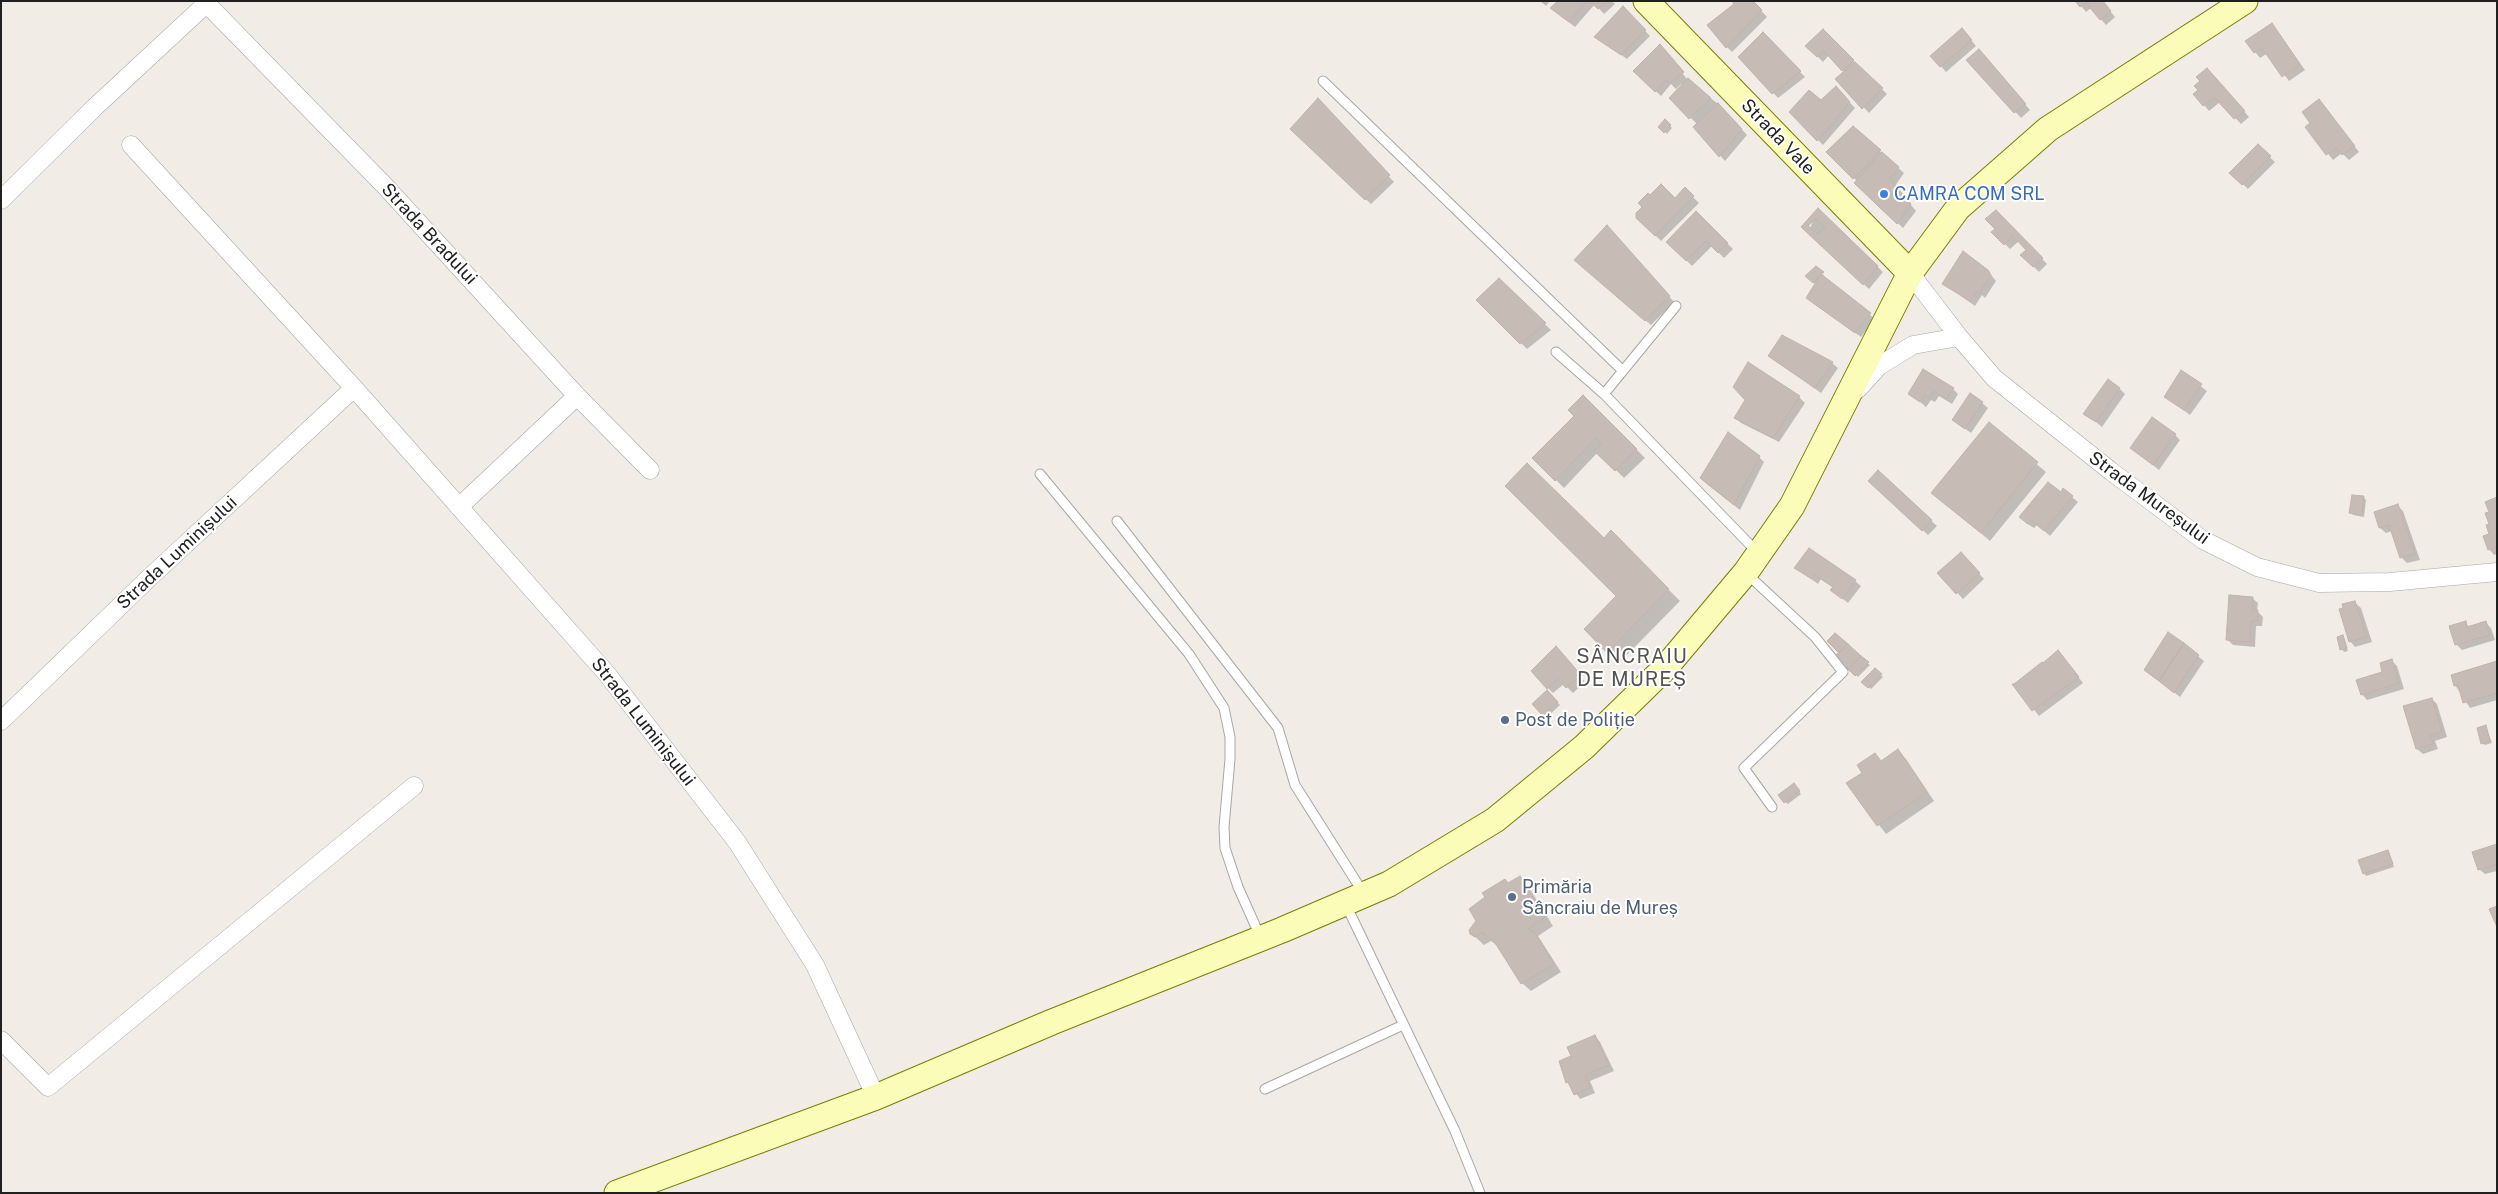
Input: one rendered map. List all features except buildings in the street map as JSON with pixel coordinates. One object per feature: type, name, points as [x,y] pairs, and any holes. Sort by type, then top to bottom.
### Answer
[{"type":"main road","name":"Strada Vale","points":[[1646,1],[1910,273]]},
{"type":"main road","points":[[617,1193],[876,1097],[1052,1022],[1261,938],[1388,884],[1495,820],[1584,747],[1666,667],[1752,563],[1792,506],[1910,273],[1958,208],[2048,129],[2245,1]]},
{"type":"street","points":[[1,200],[95,107],[205,3]]},
{"type":"street","name":"Strada Bradului","points":[[205,3],[385,186],[577,396],[650,470]]},
{"type":"street","name":"Strada Luminișului","points":[[131,145],[354,388],[607,674],[737,842],[815,965],[876,1097]]},
{"type":"street","name":"Strada Mureșului","points":[[1910,273],[1959,337],[1994,378],[2112,472],[2203,540],[2257,567],[2318,583],[2390,582],[2497,573]]},
{"type":"street","points":[[1847,400],[1879,366],[1913,345],[1959,337]]},
{"type":"street","name":"Strada Luminișului","points":[[1,721],[148,579],[354,388]]},
{"type":"street","points":[[459,507],[577,396]]},
{"type":"street","points":[[1,1040],[48,1087],[414,786]]},
{"type":"lane","points":[[1323,81],[1622,370]]},
{"type":"lane","points":[[1604,394],[1676,306]]},
{"type":"lane","points":[[1556,352],[1604,394],[1752,563],[1843,672],[1744,768],[1772,807]]},
{"type":"lane","points":[[1040,474],[1189,654],[1224,708],[1230,737],[1224,827],[1225,848],[1238,887],[1261,938]]},
{"type":"lane","points":[[1117,521],[1278,728],[1295,785],[1354,898],[1403,1025],[1455,1131],[1480,1193]]},
{"type":"lane","points":[[1266,1089],[1403,1025]]},
{"type":"place","name":"CAMRA COM SRL","points":[[1884,194]]},
{"type":"place","name":"Post de Poliție","points":[[1505,720]]},
{"type":"place","name":"Primăria Sâncraiu de Mureș","points":[[1512,897]]},
{"type":"district","name":"SÂNCRAIU DE MUREȘ","points":[[1632,668]]}]
